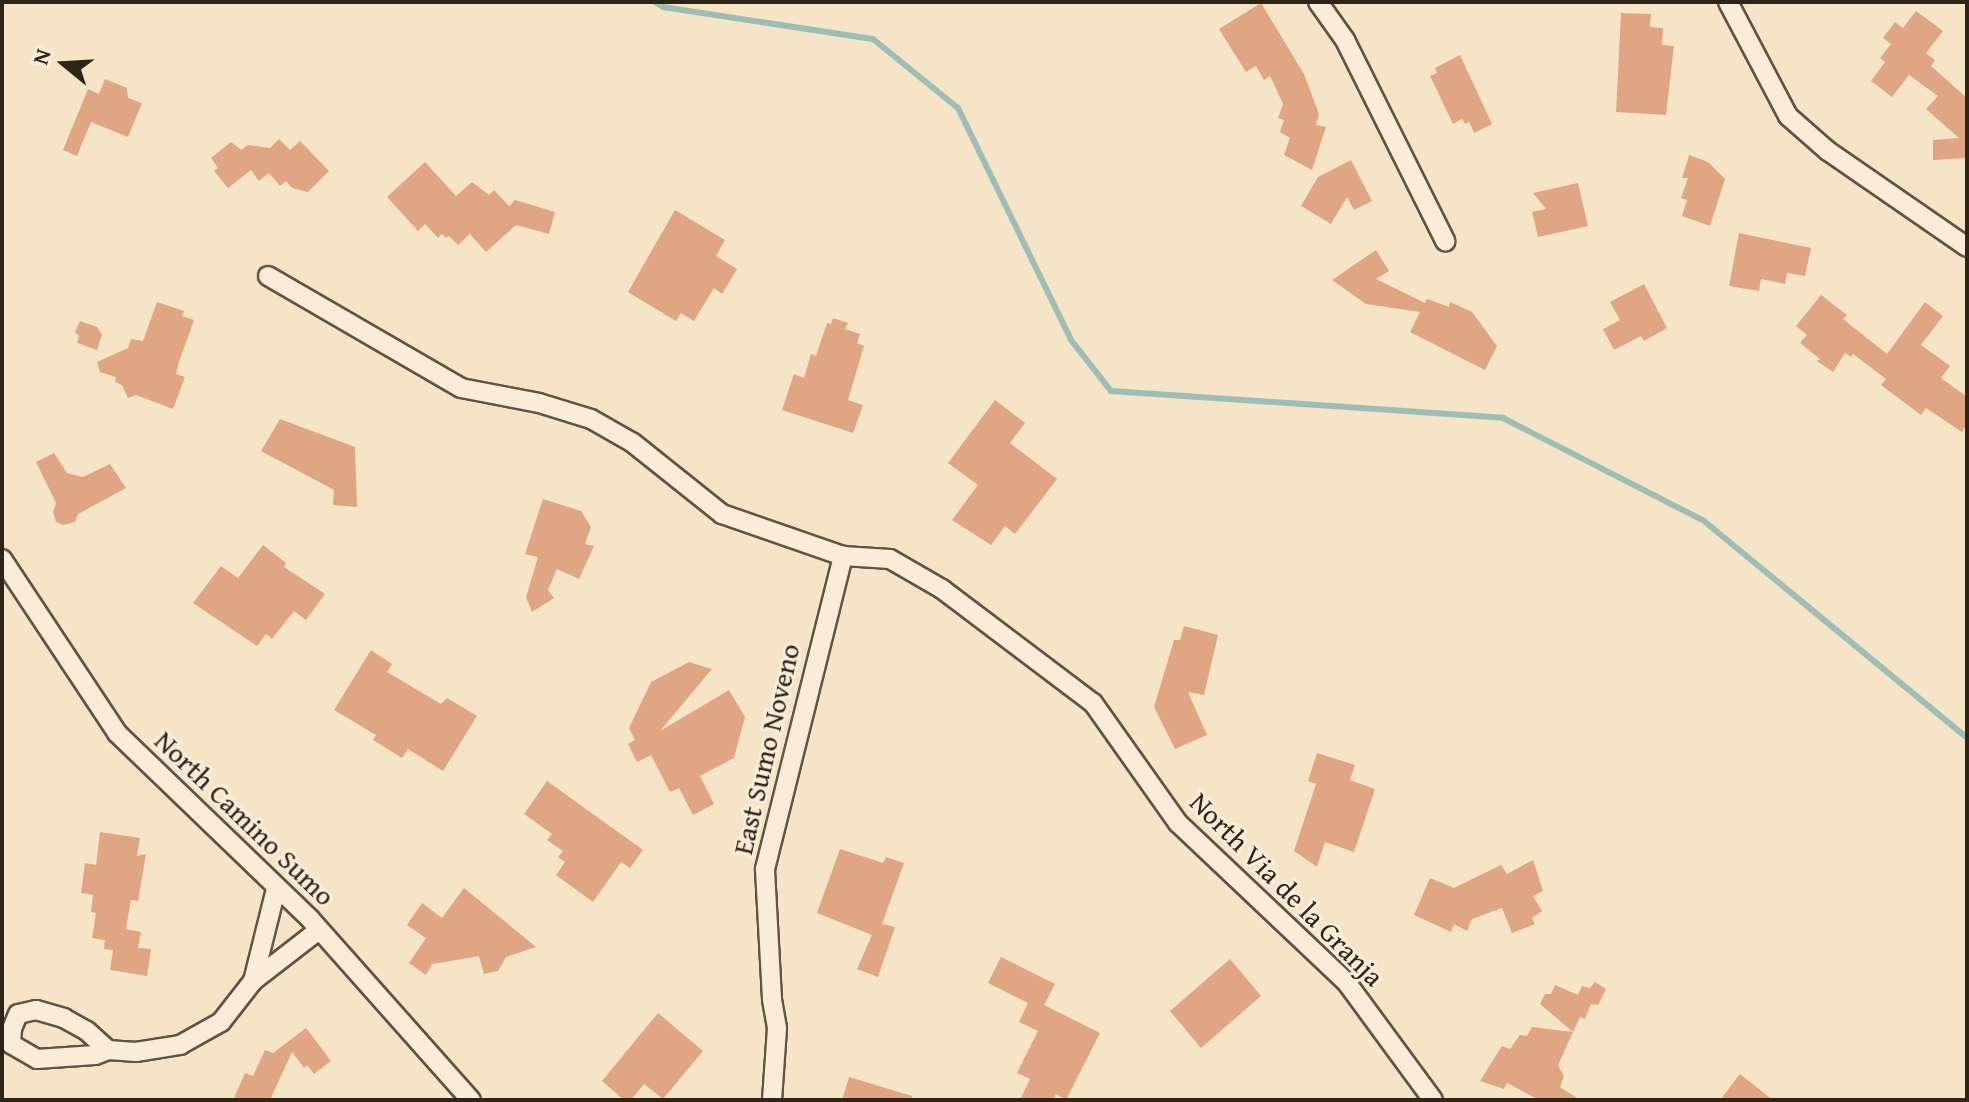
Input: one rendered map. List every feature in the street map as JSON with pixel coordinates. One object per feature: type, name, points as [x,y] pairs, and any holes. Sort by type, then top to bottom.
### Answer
[{"type":"street","points":[[1318,2],[1345,40],[1445,241]]},
{"type":"street","points":[[1728,2],[1788,116],[1828,151],[1967,247]]},
{"type":"street","name":"North Via de la Granja","points":[[268,276],[461,388],[539,403],[591,419],[633,443],[722,514],[843,556],[890,559],[942,589],[1093,703],[1178,823],[1347,983],[1433,1100]]},
{"type":"street","name":"East Sumo Noveno","points":[[772,1100],[777,1028],[772,999],[765,869],[843,556]]},
{"type":"street","name":"North Camino Sumo","points":[[2,559],[117,733],[319,930],[471,1100]]},
{"type":"street","points":[[253,981],[276,889]]},
{"type":"street","points":[[108,1050],[87,1031],[36,1010],[18,1014],[12,1029],[11,1044],[37,1059],[95,1055],[108,1050],[136,1052],[180,1045],[221,1022],[253,981],[319,930]]},
{"type":"building","points":[[1261,3],[1304,74],[1319,114],[1316,125],[1326,127],[1312,170],[1284,155],[1290,138],[1280,132],[1284,120],[1278,118],[1283,104],[1270,76],[1264,80],[1256,66],[1246,72],[1219,29]]},
{"type":"building","points":[[1916,11],[1943,31],[1926,53],[1935,60],[1931,66],[1967,98],[1967,158],[1933,160],[1933,140],[1959,138],[1926,109],[1938,96],[1909,75],[1892,97],[1871,81],[1885,62],[1880,58],[1891,44],[1883,38],[1895,22],[1903,28]]},
{"type":"building","points":[[1621,13],[1651,14],[1650,27],[1663,28],[1662,45],[1674,46],[1666,115],[1616,112]]},
{"type":"building","points":[[1460,55],[1492,124],[1474,133],[1469,122],[1465,124],[1462,119],[1453,124],[1430,76],[1437,73],[1435,68]]},
{"type":"building","points":[[105,79],[127,88],[128,98],[142,103],[128,137],[91,122],[77,156],[63,150],[88,89],[99,94]]},
{"type":"building","points":[[279,139],[290,150],[300,141],[329,171],[308,192],[292,188],[286,181],[280,186],[269,173],[259,181],[251,170],[228,188],[214,171],[218,168],[211,158],[231,142],[241,150],[248,145],[270,148]]},
{"type":"building","points":[[1689,155],[1708,162],[1725,179],[1710,226],[1682,216],[1687,200],[1681,198],[1688,178],[1682,178]]},
{"type":"building","points":[[1351,160],[1372,201],[1354,210],[1347,197],[1331,224],[1301,206],[1318,177]]},
{"type":"building","points":[[425,162],[456,196],[472,182],[489,195],[494,190],[509,206],[515,200],[555,212],[549,234],[516,225],[486,252],[470,234],[458,245],[449,236],[446,238],[442,234],[438,238],[425,224],[418,231],[387,197]]},
{"type":"building","points":[[1578,183],[1588,226],[1538,237],[1532,212],[1546,209],[1533,193]]},
{"type":"building","points":[[675,210],[725,240],[716,256],[737,269],[722,294],[714,288],[694,321],[681,313],[676,321],[628,292]]},
{"type":"building","points":[[1739,233],[1811,248],[1805,276],[1787,273],[1785,284],[1761,279],[1759,291],[1729,286]]},
{"type":"building","points":[[1376,250],[1389,271],[1376,279],[1425,303],[1427,299],[1449,307],[1450,302],[1472,312],[1497,346],[1485,370],[1410,332],[1420,312],[1366,304],[1332,280]]},
{"type":"building","points":[[1644,284],[1667,328],[1644,341],[1641,336],[1614,350],[1603,329],[1620,320],[1610,302]]},
{"type":"building","points":[[1821,295],[1847,315],[1843,319],[1887,354],[1925,302],[1943,316],[1921,345],[1950,366],[1941,378],[1967,397],[1967,424],[1962,432],[1926,408],[1921,415],[1881,385],[1886,379],[1853,354],[1851,357],[1845,353],[1833,372],[1817,361],[1820,359],[1800,343],[1807,335],[1796,326]]},
{"type":"building","points":[[157,302],[184,311],[182,316],[194,320],[176,374],[185,377],[173,409],[136,395],[128,398],[122,385],[115,382],[116,377],[100,372],[97,362],[128,348],[131,339],[143,341]]},
{"type":"building","points":[[833,318],[848,323],[845,329],[860,334],[857,343],[864,346],[848,400],[863,405],[853,433],[782,410],[794,374],[804,378],[811,354],[816,356],[827,323],[831,324]]},
{"type":"building","points":[[80,321],[97,327],[102,335],[97,350],[77,343],[79,336],[75,332]]},
{"type":"building","points":[[995,400],[1025,423],[1010,443],[1057,479],[1015,534],[1005,526],[991,545],[952,520],[978,485],[948,463]]},
{"type":"building","points":[[280,419],[355,447],[357,507],[333,505],[334,490],[261,451]]},
{"type":"building","points":[[54,453],[67,473],[83,477],[110,464],[126,488],[78,514],[75,522],[63,525],[56,522],[53,512],[56,503],[36,462]]},
{"type":"building","points":[[543,499],[581,511],[591,527],[585,544],[594,546],[579,579],[557,569],[548,590],[554,598],[532,612],[526,597],[538,557],[525,554]]},
{"type":"building","points":[[263,545],[286,563],[284,567],[325,594],[306,620],[294,611],[272,639],[266,634],[257,646],[193,603],[221,566],[238,578]]},
{"type":"building","points":[[1184,626],[1218,635],[1204,695],[1188,692],[1207,735],[1175,749],[1154,707],[1174,640],[1180,640]]},
{"type":"building","points":[[371,650],[392,664],[387,672],[441,704],[447,698],[477,716],[443,771],[408,749],[402,758],[373,740],[376,735],[334,710]]},
{"type":"building","points":[[689,662],[712,669],[660,731],[729,690],[745,717],[734,758],[700,776],[714,804],[693,815],[679,788],[670,792],[651,755],[637,762],[628,744],[635,740],[629,728],[651,682]]},
{"type":"building","points":[[1317,753],[1355,765],[1350,780],[1375,789],[1354,852],[1325,842],[1317,867],[1294,851],[1316,784],[1308,781]]},
{"type":"building","points":[[547,781],[643,850],[630,868],[621,862],[593,902],[556,875],[565,862],[558,857],[563,851],[547,840],[552,834],[524,814]]},
{"type":"building","points":[[100,832],[140,838],[137,856],[146,854],[138,901],[131,900],[126,929],[141,932],[138,948],[151,949],[147,976],[110,970],[113,950],[104,949],[105,940],[92,938],[96,913],[91,912],[93,895],[81,893],[85,863],[96,865]]},
{"type":"building","points":[[840,849],[883,863],[886,857],[904,863],[882,924],[895,927],[878,977],[857,969],[872,935],[817,913]]},
{"type":"building","points":[[1533,860],[1543,891],[1533,896],[1542,911],[1532,918],[1535,924],[1512,933],[1502,908],[1472,919],[1467,931],[1454,924],[1451,932],[1414,915],[1430,878],[1454,888],[1501,865],[1507,874]]},
{"type":"building","points":[[464,888],[536,947],[506,957],[498,971],[484,974],[479,956],[432,964],[426,975],[409,963],[426,938],[407,925],[422,903],[442,918]]},
{"type":"building","points":[[1001,957],[1055,984],[1044,1005],[1100,1033],[1066,1100],[1056,1094],[1053,1100],[1020,1100],[1030,1079],[1017,1073],[1038,1031],[1019,1022],[1028,1003],[988,983]]},
{"type":"building","points":[[1230,959],[1261,996],[1201,1048],[1170,1011]]},
{"type":"building","points":[[1595,982],[1606,989],[1598,1005],[1591,1004],[1585,1019],[1580,1017],[1558,1065],[1564,1076],[1560,1087],[1580,1100],[1539,1100],[1507,1083],[1504,1089],[1480,1081],[1502,1046],[1510,1049],[1520,1035],[1527,1036],[1532,1027],[1573,1032],[1540,1004],[1545,994],[1551,994],[1555,985],[1578,995],[1582,986],[1590,988]]},
{"type":"building","points":[[658,1013],[703,1051],[663,1099],[644,1084],[631,1100],[624,1100],[602,1081]]},
{"type":"building","points":[[306,1028],[331,1061],[314,1074],[307,1065],[304,1068],[292,1052],[270,1100],[233,1100],[245,1073],[253,1076],[265,1050],[273,1053]]},
{"type":"building","points":[[1740,1074],[1773,1100],[1720,1100]]},
{"type":"building","points":[[849,1077],[912,1096],[911,1100],[842,1100]]},
{"type":"waterway","points":[[655,2],[663,7],[873,39],[958,108],[1071,340],[1111,391],[1503,418],[1704,521],[1967,738]]}]
